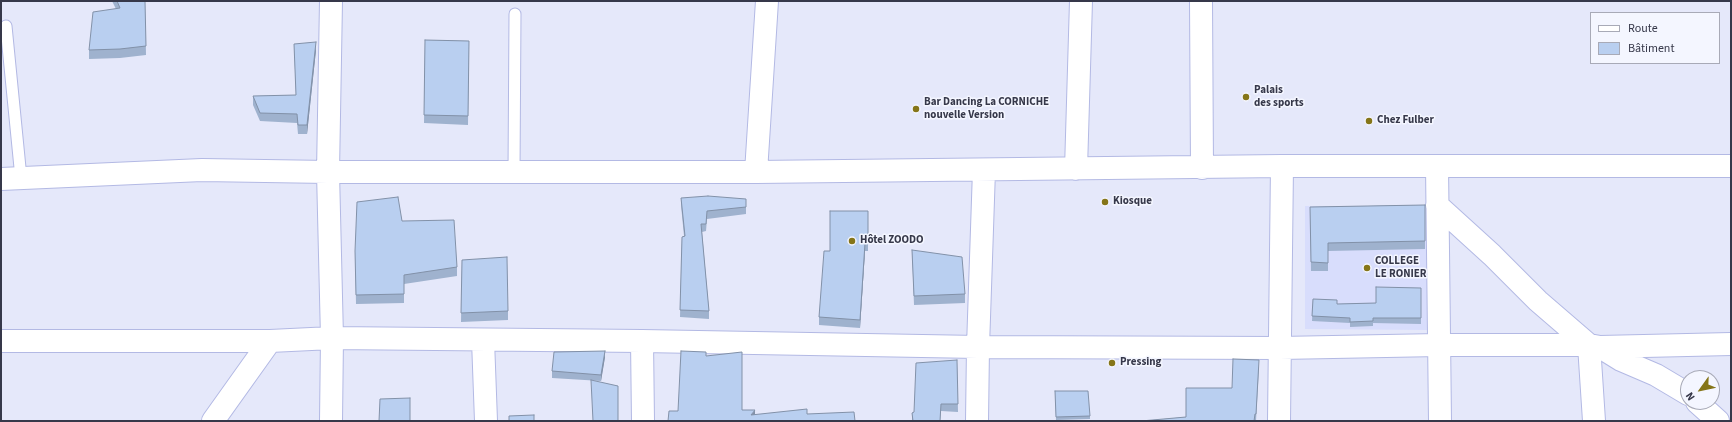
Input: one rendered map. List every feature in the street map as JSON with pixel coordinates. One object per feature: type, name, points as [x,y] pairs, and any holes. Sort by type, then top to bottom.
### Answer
[{"type":"street","points":[[331,1],[328,172],[332,338],[331,421]]},
{"type":"street","points":[[756,172],[767,1]]},
{"type":"street","points":[[1076,169],[1081,1]]},
{"type":"street","points":[[1201,1],[1202,168]]},
{"type":"street","points":[[11,178],[202,170],[328,172],[756,172],[1282,166],[1731,166]]},
{"type":"street","points":[[1279,421],[1282,166]]},
{"type":"street","points":[[1437,166],[1440,421]]},
{"type":"street","points":[[977,421],[984,170]]},
{"type":"street","points":[[1437,205],[1492,255],[1538,301],[1594,346],[1621,360],[1656,375],[1680,389]]},
{"type":"street","points":[[1,341],[270,341],[332,338],[642,340],[978,347],[1280,348],[1439,345],[1594,346],[1731,344]]},
{"type":"street","points":[[483,340],[486,421]]},
{"type":"street","points":[[642,340],[643,421]]},
{"type":"street","points":[[212,421],[270,341]]},
{"type":"street","points":[[1594,346],[1594,421]]},
{"type":"street","points":[[1706,410],[1718,421]]},
{"type":"lane","points":[[514,172],[515,14]]},
{"type":"lane","points":[[6,26],[11,178]]},
{"type":"shaded area","name":"COLLEGE LE RONIER","points":[[1305,206],[1430,207],[1429,330],[1305,329]]},
{"type":"building","points":[[117,1],[145,1],[146,46],[89,50],[93,12],[120,8]]},
{"type":"building","points":[[425,40],[469,41],[468,116],[424,115]]},
{"type":"building","points":[[316,42],[307,125],[298,125],[297,114],[260,113],[253,96],[296,95],[294,44]]},
{"type":"building","points":[[708,196],[746,199],[746,207],[707,211],[706,224],[701,224],[709,311],[680,310],[682,237],[685,236],[681,198]]},
{"type":"building","points":[[398,197],[402,221],[454,220],[457,267],[404,275],[404,294],[356,295],[355,251],[357,202]]},
{"type":"building","points":[[1425,205],[1425,241],[1328,243],[1328,263],[1311,262],[1310,207]]},
{"type":"building","points":[[830,211],[868,211],[868,243],[865,243],[860,320],[819,317],[824,251],[830,251]]},
{"type":"building","points":[[912,250],[962,257],[965,294],[914,296]]},
{"type":"building","points":[[507,257],[508,311],[461,313],[462,260]]},
{"type":"building","points":[[1376,287],[1421,288],[1421,318],[1373,318],[1373,321],[1350,322],[1350,318],[1312,316],[1313,299],[1337,300],[1337,304],[1376,303]]},
{"type":"building","points":[[605,351],[601,375],[552,371],[554,352]]},
{"type":"building","points":[[681,351],[706,352],[706,356],[742,352],[742,410],[755,410],[751,415],[807,409],[807,414],[854,412],[855,421],[668,421],[669,411],[678,411]]},
{"type":"building","points":[[1233,359],[1259,360],[1256,414],[1254,421],[1141,421],[1186,417],[1186,388],[1232,388]]},
{"type":"building","points":[[957,360],[958,404],[941,404],[940,421],[913,421],[912,413],[914,412],[916,363]]},
{"type":"building","points":[[591,380],[618,386],[618,421],[593,421]]},
{"type":"building","points":[[1055,391],[1088,391],[1090,416],[1056,417]]},
{"type":"building","points":[[410,398],[410,421],[379,421],[380,399]]},
{"type":"building","points":[[534,415],[534,421],[509,421],[509,416]]},
{"type":"place","name":"Palais des sports","points":[[1246,97]]},
{"type":"place","name":"Bar Dancing La CORNICHE nouvelle Version","points":[[916,109]]},
{"type":"place","name":"Chez Fulber","points":[[1369,121]]},
{"type":"place","name":"Kiosque","points":[[1105,202]]},
{"type":"place","name":"Hôtel ZOODO","points":[[852,241]]},
{"type":"place","name":"COLLEGE LE RONIER","points":[[1367,268]]},
{"type":"place","name":"Pressing","points":[[1112,363]]}]
